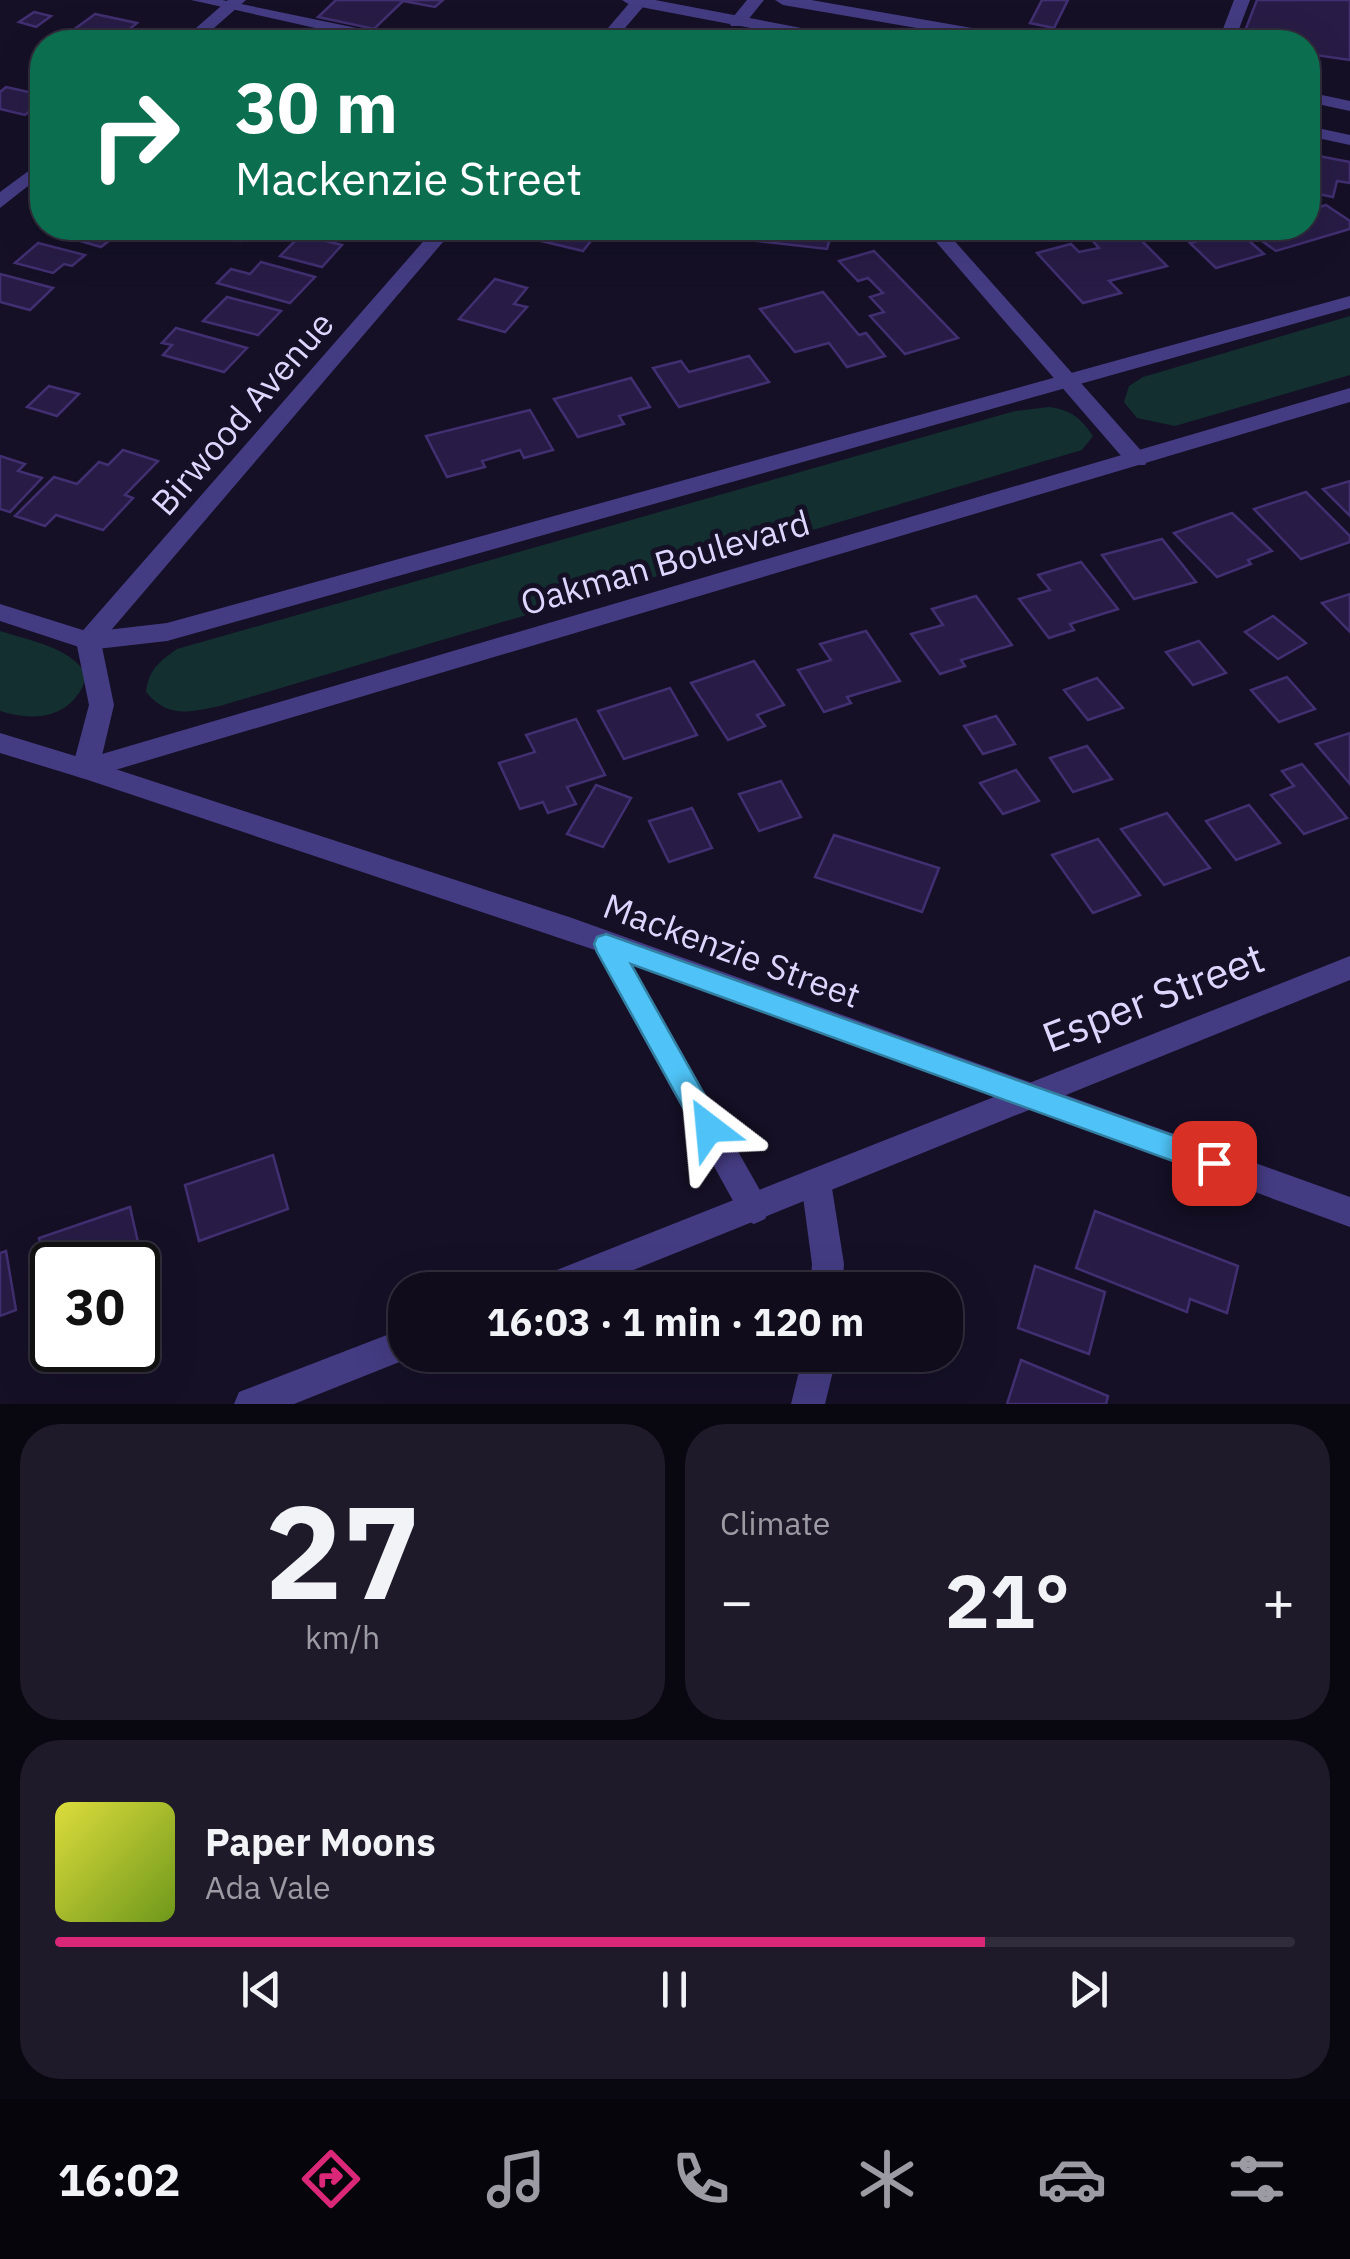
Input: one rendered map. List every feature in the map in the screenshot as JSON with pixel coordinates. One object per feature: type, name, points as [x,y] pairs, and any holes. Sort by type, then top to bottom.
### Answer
[{"type":"street","points":[[200,0],[234,3],[349,30]]},
{"type":"street","points":[[737,22],[756,0]]},
{"type":"street","points":[[783,0],[955,30]]},
{"type":"street","points":[[1231,30],[1242,0]]},
{"type":"street","points":[[614,30],[637,1],[782,30]]},
{"type":"street","points":[[202,30],[234,3]]},
{"type":"street","points":[[1320,100],[1350,106]]},
{"type":"street","points":[[1320,134],[1350,140]]},
{"type":"street","points":[[0,202],[30,176]]},
{"type":"street","name":"Birwood Avenue","points":[[88,641],[435,240]]},
{"type":"street","points":[[944,240],[1138,460]]},
{"type":"street","name":"Oakman Boulevard","points":[[0,612],[88,641],[167,632],[1350,302]]},
{"type":"street","name":"Oakman Boulevard","points":[[84,769],[1350,395]]},
{"type":"street","points":[[0,744],[84,769],[100,726],[103,686],[88,641]]},
{"type":"street","name":"Mackenzie Street","points":[[84,769],[254,821],[606,944],[1350,1212]]},
{"type":"street","points":[[606,944],[754,1209]]},
{"type":"street","name":"Esper Street","points":[[591,1272],[1350,968]]},
{"type":"street","points":[[816,1182],[827,1272]]},
{"type":"street","points":[[251,1404],[388,1351]]},
{"type":"street","points":[[808,1404],[816,1372]]},
{"type":"green space","points":[[1350,316],[1350,375],[1175,426],[1137,418],[1124,402],[1129,386],[1143,377]]},
{"type":"green space","points":[[1049,407],[1069,413],[1089,430],[1093,436],[1082,450],[220,706],[171,710],[146,692],[156,667],[177,649],[1015,411]]},
{"type":"green space","points":[[0,631],[48,646],[79,665],[87,675],[74,700],[41,716],[0,711]]},
{"type":"building","points":[[336,0],[443,0],[435,7],[403,1],[374,29],[318,17]]},
{"type":"building","points":[[1042,0],[1068,0],[1054,28],[1030,23]]},
{"type":"building","points":[[1257,0],[1350,0],[1350,60],[1320,56],[1320,30],[1245,30]]},
{"type":"building","points":[[34,12],[51,16],[36,27],[19,22]]},
{"type":"building","points":[[95,14],[137,23],[128,30],[73,30]]},
{"type":"building","points":[[6,87],[30,92],[30,111],[25,115],[0,109],[0,92]]},
{"type":"building","points":[[1320,156],[1350,162],[1350,183],[1337,181],[1333,197],[1320,194]]},
{"type":"building","points":[[1326,205],[1350,221],[1350,229],[1320,238],[1320,207]]},
{"type":"building","points":[[77,240],[110,240],[101,247]]},
{"type":"building","points":[[296,240],[342,245],[322,267],[280,256]]},
{"type":"building","points":[[537,240],[592,240],[583,251]]},
{"type":"building","points":[[748,240],[830,240],[827,249]]},
{"type":"building","points":[[1092,240],[1141,240],[1167,266],[1109,281],[1121,293],[1083,303],[1037,253],[1071,244],[1079,252],[1099,248]]},
{"type":"building","points":[[1248,240],[1264,254],[1216,268],[1190,243]]},
{"type":"building","points":[[1261,240],[1313,240],[1276,251]]},
{"type":"building","points":[[38,243],[85,255],[72,266],[64,264],[53,273],[15,263]]},
{"type":"building","points":[[874,251],[958,338],[905,354],[870,316],[884,312],[870,297],[883,293],[868,278],[858,281],[839,261]]},
{"type":"building","points":[[261,262],[315,277],[290,303],[217,283],[231,269],[250,274]]},
{"type":"building","points":[[0,274],[53,288],[30,310],[0,302]]},
{"type":"building","points":[[495,279],[527,288],[514,304],[527,307],[505,332],[459,319]]},
{"type":"building","points":[[823,292],[859,335],[866,333],[885,356],[847,367],[829,343],[795,352],[760,309]]},
{"type":"building","points":[[227,297],[281,311],[258,335],[203,321]]},
{"type":"building","points":[[176,328],[247,348],[224,372],[163,355],[172,345],[162,343]]},
{"type":"building","points":[[749,356],[769,382],[679,407],[653,368],[681,361],[689,372]]},
{"type":"building","points":[[631,378],[650,407],[619,416],[624,424],[578,437],[554,399]]},
{"type":"building","points":[[49,386],[79,394],[57,416],[27,407]]},
{"type":"building","points":[[530,410],[553,450],[524,458],[520,450],[482,461],[485,467],[447,477],[426,436]]},
{"type":"building","points":[[123,450],[158,461],[125,495],[133,498],[103,530],[56,515],[45,526],[15,516],[54,477],[77,484],[99,462],[108,465]]},
{"type":"building","points":[[0,456],[25,464],[18,471],[42,478],[10,512],[0,509]]},
{"type":"building","points":[[1350,481],[1350,516],[1323,489]]},
{"type":"building","points":[[1306,492],[1350,536],[1350,542],[1301,559],[1254,509]]},
{"type":"building","points":[[1232,513],[1272,551],[1217,577],[1174,533]]},
{"type":"building","points":[[1162,539],[1196,582],[1134,599],[1102,555]]},
{"type":"building","points":[[1081,562],[1118,609],[1070,624],[1074,630],[1049,638],[1019,599],[1050,590],[1038,575]]},
{"type":"building","points":[[1350,594],[1350,632],[1322,603]]},
{"type":"building","points":[[976,596],[1012,645],[961,660],[965,666],[940,674],[911,634],[943,625],[932,609]]},
{"type":"building","points":[[1273,616],[1306,643],[1278,659],[1245,632]]},
{"type":"building","points":[[866,631],[900,681],[847,697],[851,703],[824,712],[798,670],[831,660],[820,644]]},
{"type":"building","points":[[1199,641],[1226,673],[1193,685],[1166,652]]},
{"type":"building","points":[[754,661],[784,705],[757,715],[765,726],[728,740],[691,683]]},
{"type":"building","points":[[1287,677],[1315,709],[1279,722],[1251,690]]},
{"type":"building","points":[[1097,678],[1123,708],[1088,720],[1064,690]]},
{"type":"building","points":[[670,688],[697,735],[624,759],[598,711]]},
{"type":"building","points":[[996,716],[1015,744],[983,754],[964,726]]},
{"type":"building","points":[[576,719],[605,775],[567,787],[576,804],[548,813],[543,802],[520,809],[499,763],[535,752],[526,735]]},
{"type":"building","points":[[1350,733],[1350,784],[1316,744]]},
{"type":"building","points":[[1087,746],[1112,779],[1073,792],[1050,758]]},
{"type":"building","points":[[1302,764],[1347,818],[1304,834],[1271,795],[1294,786],[1282,771]]},
{"type":"building","points":[[1016,770],[1039,801],[1003,814],[980,783]]},
{"type":"building","points":[[781,781],[801,817],[759,831],[739,794]]},
{"type":"building","points":[[596,785],[631,798],[603,847],[567,834]]},
{"type":"building","points":[[1249,805],[1280,843],[1236,860],[1206,821]]},
{"type":"building","points":[[692,808],[712,848],[669,862],[649,821]]},
{"type":"building","points":[[1167,813],[1210,868],[1164,885],[1121,829]]},
{"type":"building","points":[[834,835],[939,868],[922,912],[815,877]]},
{"type":"building","points":[[1098,839],[1140,895],[1093,913],[1052,855]]},
{"type":"building","points":[[273,1155],[288,1209],[199,1241],[185,1185]]},
{"type":"building","points":[[130,1207],[138,1242],[40,1242],[39,1238]]},
{"type":"building","points":[[1095,1211],[1238,1266],[1227,1313],[1190,1299],[1187,1312],[1076,1268]]},
{"type":"building","points":[[6,1251],[16,1310],[0,1316],[0,1253]]},
{"type":"building","points":[[1035,1266],[1105,1292],[1089,1354],[1018,1328]]},
{"type":"building","points":[[1021,1360],[1108,1396],[1106,1404],[1007,1404]]},
{"type":"route","points":[[709,1128],[606,944],[1214,1163]]}]
